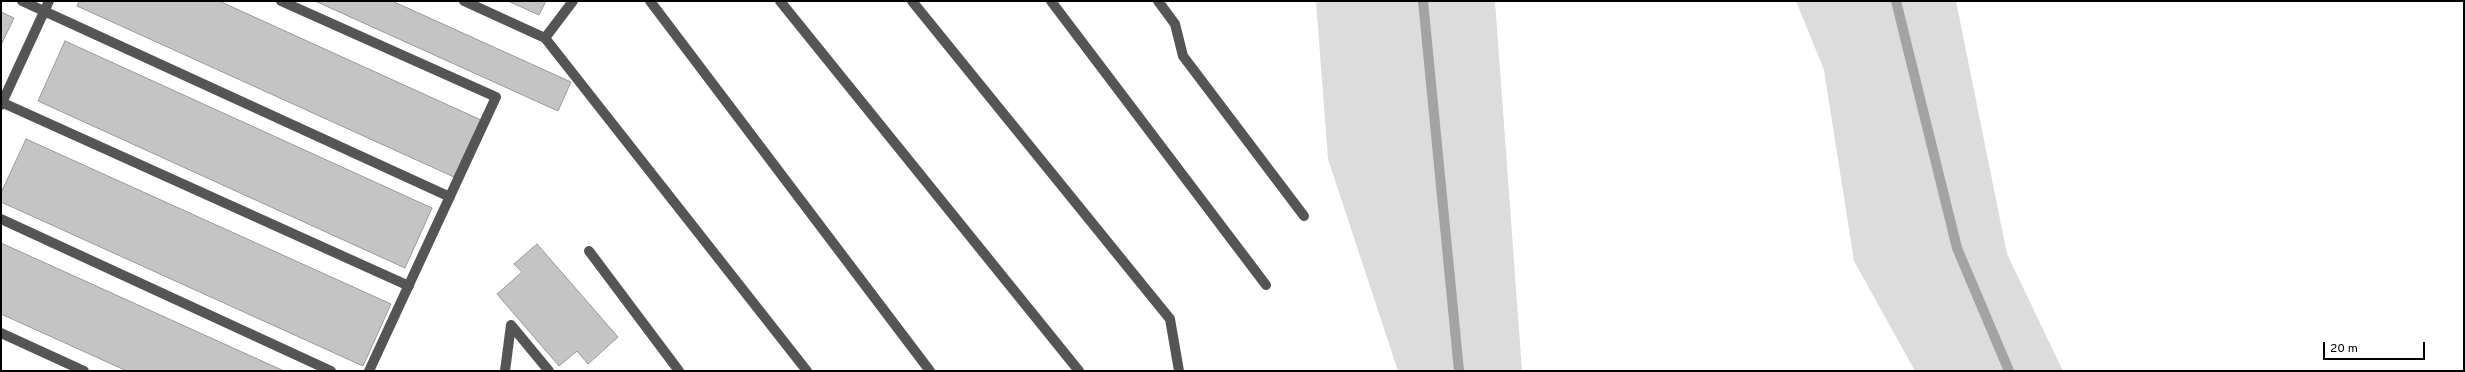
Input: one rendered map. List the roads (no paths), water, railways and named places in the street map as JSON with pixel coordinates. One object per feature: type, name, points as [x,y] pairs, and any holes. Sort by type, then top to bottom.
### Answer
[{"type":"lane","points":[[22,1],[450,197]]},
{"type":"lane","points":[[49,1],[1,103],[409,286]]},
{"type":"lane","points":[[281,1],[496,97],[369,371]]},
{"type":"lane","points":[[464,1],[545,38],[807,371]]},
{"type":"lane","points":[[545,38],[573,1]]},
{"type":"lane","points":[[650,1],[930,371]]},
{"type":"lane","points":[[780,1],[1079,371]]},
{"type":"lane","points":[[912,1],[1170,319],[1179,371]]},
{"type":"lane","points":[[1051,1],[1266,285]]},
{"type":"lane","points":[[1158,1],[1175,24],[1183,56],[1304,216]]},
{"type":"lane","points":[[1,219],[331,371]]},
{"type":"lane","points":[[589,251],[679,371]]},
{"type":"lane","points":[[505,371],[511,325],[549,371]]},
{"type":"lane","points":[[1,333],[84,371]]},
{"type":"waterway","points":[[1423,1],[1459,371]]},
{"type":"waterway","points":[[1896,1],[1957,248],[2009,371]]}]
